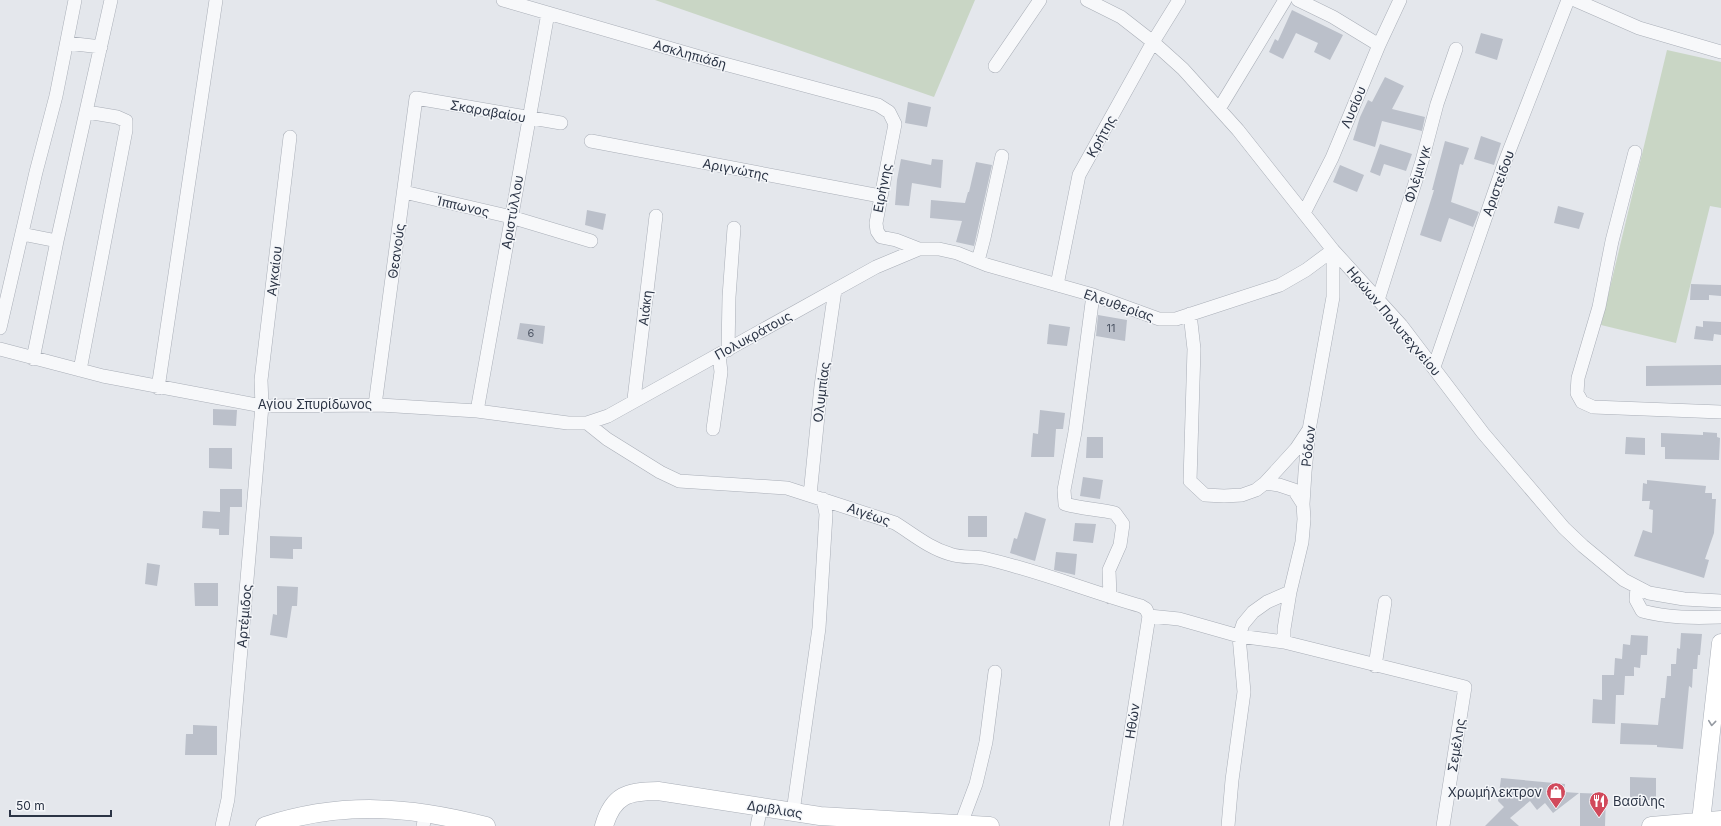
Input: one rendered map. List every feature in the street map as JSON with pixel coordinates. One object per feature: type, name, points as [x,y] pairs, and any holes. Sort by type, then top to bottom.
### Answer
[{"type":"street","points":[[0,328],[56,96],[75,0]]},
{"type":"street","points":[[33,359],[57,241],[111,0]]},
{"type":"street","points":[[158,388],[216,0]]},
{"type":"street","name":"Ασκληπιάδη","points":[[503,0],[717,62],[878,105]]},
{"type":"street","points":[[995,66],[1040,0]]},
{"type":"street","name":"Ηρώων Πολυτεχνείου","points":[[1087,0],[1120,17],[1153,42],[1184,69],[1238,130],[1334,250],[1401,325],[1483,433],[1564,528],[1624,580],[1649,593],[1677,598],[1721,601]]},
{"type":"street","name":"Κρήτης","points":[[1056,285],[1079,175],[1153,42],[1179,0]]},
{"type":"street","points":[[1219,110],[1285,0]]},
{"type":"street","points":[[1298,0],[1333,17],[1379,45]]},
{"type":"street","name":"Λυσίου","points":[[1304,213],[1332,158],[1379,45],[1400,0]]},
{"type":"street","name":"Αριστείδου","points":[[1434,367],[1504,164],[1568,0]]},
{"type":"street","points":[[1575,0],[1639,28],[1721,52]]},
{"type":"street","name":"Αριστύλλου","points":[[477,411],[548,13]]},
{"type":"street","points":[[67,43],[101,47]]},
{"type":"street","name":"Φλέμινγκ","points":[[1378,300],[1422,161],[1437,104],[1456,49]]},
{"type":"street","name":"Σκαραβαίου","points":[[416,98],[561,123]]},
{"type":"street","name":"Θεανούς","points":[[375,405],[416,98]]},
{"type":"street","name":"Ειρήνης","points":[[878,105],[889,112],[895,124],[880,196],[876,223],[877,231],[881,237],[896,240],[919,249]]},
{"type":"street","points":[[80,370],[126,130],[126,121],[117,117],[87,112]]},
{"type":"street","name":"Αγκαίου","points":[[262,406],[262,380],[290,137]]},
{"type":"street","name":"Αριγνώτης","points":[[591,140],[880,196]]},
{"type":"street","points":[[1634,152],[1612,241],[1599,307],[1578,378],[1576,393],[1582,402],[1593,407],[1721,412]]},
{"type":"street","points":[[978,261],[1002,156]]},
{"type":"street","name":"Ίππωνος","points":[[404,192],[511,218],[591,241]]},
{"type":"street","name":"Αιάκη","points":[[634,399],[656,216]]},
{"type":"street","points":[[713,430],[730,297],[734,228]]},
{"type":"street","points":[[22,234],[57,241]]},
{"type":"street","name":"Ελευθερίας","points":[[919,249],[939,249],[957,253],[978,261],[1093,295],[1158,318],[1176,319],[1280,285],[1306,270],[1334,250]]},
{"type":"street","name":"Πολυκράτους","points":[[588,423],[608,416],[634,399],[723,352],[876,266],[919,249]]},
{"type":"street","name":"Ρόδων","points":[[1284,642],[1284,629],[1290,592],[1302,542],[1304,519],[1303,504],[1309,430],[1333,297],[1334,250]]},
{"type":"street","name":"Ολυμπίας","points":[[810,495],[821,386],[835,290]]},
{"type":"street","points":[[1093,295],[1075,432],[1064,490],[1065,504],[1079,509],[1100,510],[1115,513],[1122,524],[1120,545],[1109,570],[1110,597]]},
{"type":"street","points":[[1190,314],[1194,349],[1190,481],[1205,495],[1224,496],[1242,494],[1256,490],[1265,483],[1296,450],[1309,430]]},
{"type":"street","name":"Αγίου Σπυρίδωνος","points":[[0,349],[33,359],[158,388],[262,406],[375,405],[477,411],[568,423],[588,423]]},
{"type":"street","name":"Αρτέμιδος","points":[[222,826],[228,799],[262,406]]},
{"type":"street","name":"Αιγέως","points":[[588,423],[607,439],[660,472],[679,481],[778,486],[810,495],[895,523],[921,541],[951,555],[982,558],[1035,572],[1141,606],[1146,609],[1148,616]]},
{"type":"street","points":[[1265,483],[1279,485],[1294,490],[1303,504]]},
{"type":"street","points":[[794,812],[819,628],[826,514],[822,499]]},
{"type":"street","points":[[1637,587],[1636,600],[1642,611],[1658,616],[1687,618],[1721,617]]},
{"type":"street","points":[[1228,826],[1232,780],[1244,692],[1239,636],[1242,624],[1253,612],[1267,602],[1290,592]]},
{"type":"street","points":[[1148,616],[1179,619],[1239,636],[1284,642],[1375,666],[1385,602]]},
{"type":"street","name":"Ηθών","points":[[1116,826],[1148,616]]},
{"type":"street","points":[[1701,821],[1721,643]]},
{"type":"street","name":"Σεμέλης","points":[[1375,666],[1465,687],[1443,826]]},
{"type":"street","points":[[961,824],[976,784],[986,742],[995,672]]},
{"type":"street","name":"Δριβλιας","points":[[604,826],[610,808],[626,794],[640,791],[658,791],[820,816],[990,826]]},
{"type":"street","points":[[757,826],[761,807]]},
{"type":"street","points":[[265,826],[327,811],[377,808],[425,819],[460,819],[486,826]]},
{"type":"street","points":[[1651,826],[1721,820]]},
{"type":"green space","points":[[655,0],[975,0],[934,97]]},
{"type":"green space","points":[[1667,50],[1721,62],[1721,208],[1710,206],[1676,343],[1601,325]]},
{"type":"building","points":[[1292,10],[1343,35],[1330,60],[1314,52],[1318,43],[1296,33],[1283,59],[1269,52],[1275,39],[1278,41]]},
{"type":"building","points":[[1481,33],[1503,39],[1497,60],[1475,53]]},
{"type":"building","points":[[1385,77],[1404,86],[1392,109],[1425,117],[1422,131],[1382,121],[1375,147],[1353,140],[1360,117],[1368,100],[1372,102]]},
{"type":"building","points":[[908,102],[931,107],[927,127],[905,123]]},
{"type":"building","points":[[1481,136],[1501,143],[1494,165],[1474,159]]},
{"type":"building","points":[[1445,141],[1469,148],[1463,165],[1460,164],[1451,202],[1479,212],[1473,227],[1449,218],[1441,242],[1420,235],[1434,190],[1432,190]]},
{"type":"building","points":[[1380,144],[1412,154],[1406,171],[1384,164],[1380,176],[1370,172]]},
{"type":"building","points":[[901,159],[931,165],[932,159],[943,160],[941,188],[912,183],[909,206],[895,205],[897,180]]},
{"type":"building","points":[[976,162],[992,165],[974,246],[956,242],[962,221],[930,218],[931,200],[965,203]]},
{"type":"building","points":[[1340,165],[1364,175],[1357,192],[1333,182]]},
{"type":"building","points":[[1558,206],[1584,213],[1579,229],[1554,223]]},
{"type":"building","points":[[587,210],[606,214],[603,230],[585,225]]},
{"type":"building","points":[[1691,284],[1721,285],[1721,296],[1709,295],[1709,300],[1690,300]]},
{"type":"building","points":[[1098,315],[1127,320],[1125,341],[1096,336]]},
{"type":"building","points":[[1703,321],[1721,322],[1721,335],[1714,334],[1713,341],[1694,339],[1696,326],[1703,327]]},
{"type":"building","points":[[520,323],[545,326],[543,344],[517,339]]},
{"type":"building","points":[[1049,324],[1070,327],[1067,346],[1047,344]]},
{"type":"building","points":[[1721,365],[1721,385],[1646,386],[1646,366]]},
{"type":"building","points":[[213,409],[237,410],[236,426],[213,425]]},
{"type":"building","points":[[1040,410],[1065,413],[1063,429],[1056,429],[1054,457],[1031,457],[1033,433],[1038,434]]},
{"type":"building","points":[[1703,432],[1717,433],[1717,437],[1720,438],[1719,460],[1665,459],[1665,447],[1661,447],[1661,433],[1703,435]]},
{"type":"building","points":[[1087,437],[1103,437],[1103,458],[1086,458]]},
{"type":"building","points":[[1626,437],[1645,438],[1645,455],[1625,454]]},
{"type":"building","points":[[209,448],[232,448],[232,469],[209,468]]},
{"type":"building","points":[[1083,477],[1103,480],[1100,499],[1080,496]]},
{"type":"building","points":[[1647,480],[1706,486],[1705,493],[1712,493],[1712,499],[1716,499],[1714,533],[1705,559],[1709,560],[1704,578],[1634,556],[1643,530],[1652,533],[1653,510],[1649,509],[1650,501],[1642,501],[1643,483],[1647,484]]},
{"type":"building","points":[[220,489],[242,489],[242,507],[230,507],[229,535],[219,535],[219,529],[202,528],[203,511],[220,512]]},
{"type":"building","points":[[1025,512],[1046,519],[1035,561],[1010,553],[1014,538],[1017,539]]},
{"type":"building","points":[[968,516],[987,516],[987,537],[968,537]]},
{"type":"building","points":[[1075,523],[1096,524],[1093,543],[1073,541]]},
{"type":"building","points":[[270,536],[302,537],[302,549],[293,549],[293,559],[270,558]]},
{"type":"building","points":[[1056,552],[1077,554],[1075,575],[1054,570]]},
{"type":"building","points":[[147,563],[160,565],[157,586],[145,584]]},
{"type":"building","points":[[194,583],[218,583],[218,606],[195,606]]},
{"type":"building","points":[[277,586],[298,587],[297,606],[292,606],[287,638],[270,635],[273,614],[277,615]]},
{"type":"building","points":[[1681,633],[1702,634],[1697,669],[1693,669],[1692,688],[1689,686],[1683,749],[1657,747],[1657,745],[1620,744],[1621,723],[1658,725],[1661,698],[1665,698],[1667,676],[1671,676],[1671,664],[1676,664],[1677,648],[1680,649]]},
{"type":"building","points":[[1631,635],[1648,636],[1647,655],[1641,655],[1640,668],[1634,667],[1634,676],[1625,676],[1624,695],[1616,695],[1615,724],[1592,723],[1593,699],[1602,700],[1602,675],[1614,675],[1615,658],[1622,659],[1623,644],[1630,645]]},
{"type":"building","points":[[193,725],[217,726],[217,755],[185,755],[186,734],[193,734]]},
{"type":"building","points":[[1630,777],[1656,778],[1656,800],[1630,800]]},
{"type":"building","points":[[1501,778],[1565,784],[1564,792],[1579,793],[1553,813],[1545,803],[1537,810],[1530,801],[1510,818],[1519,826],[1485,826],[1504,807],[1498,801]]},
{"type":"building","points":[[1580,793],[1606,794],[1605,826],[1580,826]]},
{"type":"place","name":"Χρωμήλεκτρον","points":[[1556,809]]},
{"type":"place","name":"Βασίλης","points":[[1599,818]]}]
